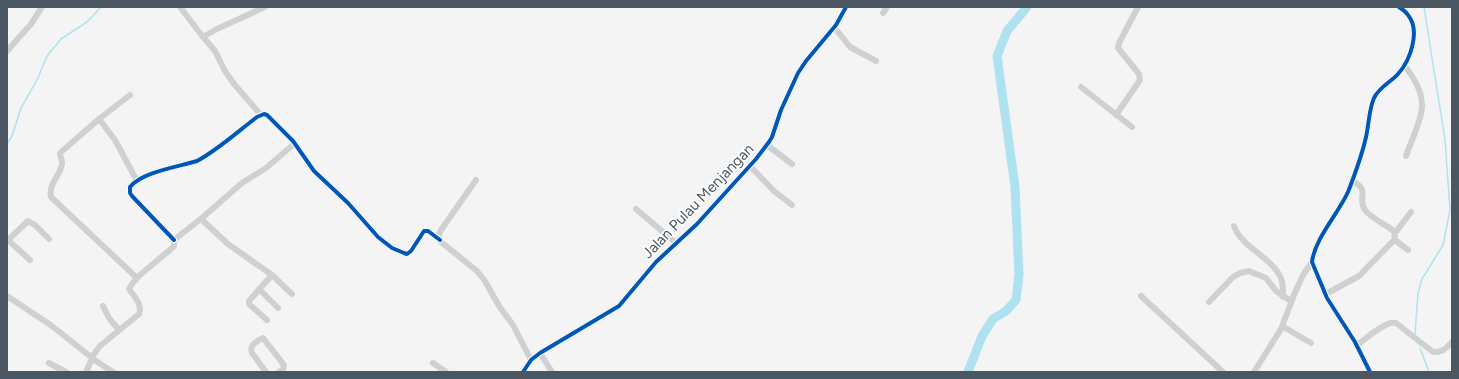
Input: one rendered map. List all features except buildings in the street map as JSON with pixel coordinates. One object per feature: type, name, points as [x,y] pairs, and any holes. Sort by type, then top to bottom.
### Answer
[{"type":"street","points":[[7,51],[31,24],[42,7]]},
{"type":"street","points":[[203,37],[217,28],[265,7]]},
{"type":"street","name":"Jalan Pulau Menjangan","points":[[523,372],[531,360],[540,353],[619,306],[656,262],[697,224],[750,166],[767,145],[775,131],[781,110],[798,73],[834,27],[846,7]]},
{"type":"street","points":[[1116,115],[1140,80],[1139,74],[1118,48],[1118,43],[1138,7]]},
{"type":"street","points":[[1254,372],[1282,326],[1291,301],[1303,275],[1312,262],[1319,242],[1343,201],[1352,180],[1366,138],[1374,97],[1399,73],[1410,52],[1414,34],[1409,16],[1399,7]]},
{"type":"street","points":[[180,9],[215,51],[225,71],[234,84],[261,115]]},
{"type":"street","points":[[834,27],[850,47],[876,61]]},
{"type":"street","points":[[1404,65],[1415,82],[1422,104],[1420,116],[1406,156]]},
{"type":"street","points":[[1081,87],[1132,127]]},
{"type":"street","points":[[130,95],[99,119],[60,153],[62,164],[51,188],[51,198],[137,278]]},
{"type":"street","points":[[86,372],[92,357],[100,346],[136,318],[141,311],[140,306],[130,289],[137,278],[174,246],[174,240],[130,193],[130,187],[137,181],[152,174],[197,161],[220,146],[261,115],[267,115],[286,133],[314,171],[343,199],[378,237],[388,245],[399,252],[407,254],[411,251],[424,232],[428,232],[440,240],[483,277],[499,306],[513,325],[531,360]]},
{"type":"street","points":[[99,119],[115,140],[137,181]]},
{"type":"street","points":[[174,240],[242,184],[266,168],[294,144]]},
{"type":"street","points":[[767,145],[792,164]]},
{"type":"street","points":[[750,166],[774,191],[792,205]]},
{"type":"street","points":[[440,240],[438,236],[441,230],[476,180]]},
{"type":"street","points":[[1352,180],[1360,186],[1363,191],[1362,203],[1367,211],[1393,230],[1395,236],[1408,250]]},
{"type":"street","points":[[636,209],[676,243]]},
{"type":"street","points":[[1326,294],[1359,276],[1395,236],[1411,212]]},
{"type":"street","points":[[201,219],[228,244],[272,275],[292,294]]},
{"type":"street","points":[[30,260],[7,240],[28,221],[35,225],[49,239]]},
{"type":"street","points":[[1234,226],[1241,239],[1278,273],[1282,282],[1283,297]]},
{"type":"street","points":[[1312,262],[1338,317],[1357,345],[1370,372]]},
{"type":"street","points":[[1209,302],[1233,277],[1244,272],[1254,273],[1266,278],[1276,291],[1291,301]]},
{"type":"street","points":[[267,320],[249,303],[272,275]]},
{"type":"street","points":[[259,289],[278,308]]},
{"type":"street","points":[[7,296],[52,326],[113,372]]},
{"type":"street","points":[[1141,296],[1223,372]]},
{"type":"street","points":[[103,306],[119,330]]},
{"type":"street","points":[[1357,345],[1392,322],[1396,323],[1433,352],[1439,353],[1452,342]]},
{"type":"street","points":[[1282,326],[1311,344]]},
{"type":"street","points":[[266,372],[250,349],[251,346],[263,338],[284,365],[283,369],[279,372]]},
{"type":"street","points":[[540,353],[552,372]]},
{"type":"street","points":[[49,363],[66,372]]},
{"type":"street","points":[[433,363],[446,372]]},
{"type":"waterway","points":[[7,144],[12,136],[21,108],[37,80],[47,56],[61,39],[87,22],[101,7]]},
{"type":"waterway","points":[[968,372],[982,336],[993,319],[1006,311],[1016,300],[1019,274],[1015,187],[997,56],[1007,31],[1027,7]]},
{"type":"waterway","points":[[1415,335],[1418,293],[1422,279],[1443,245],[1450,210],[1445,140],[1424,7]]},
{"type":"waterway","points":[[1420,348],[1429,372]]},
{"type":"cycle path","points":[[523,372],[531,360],[540,353],[619,306],[656,262],[697,224],[756,159],[772,137],[781,110],[798,73],[836,25],[846,7]]},
{"type":"cycle path","points":[[1370,372],[1355,342],[1327,298],[1312,262],[1317,244],[1344,200],[1351,185],[1364,144],[1374,98],[1376,94],[1398,74],[1410,54],[1414,37],[1414,29],[1408,15],[1399,7]]},
{"type":"cycle path","points":[[174,240],[132,196],[130,193],[130,187],[143,177],[197,161],[220,146],[257,117],[264,114],[267,115],[293,141],[314,171],[348,203],[378,237],[392,248],[407,254],[411,251],[424,231],[428,231],[440,240]]}]
